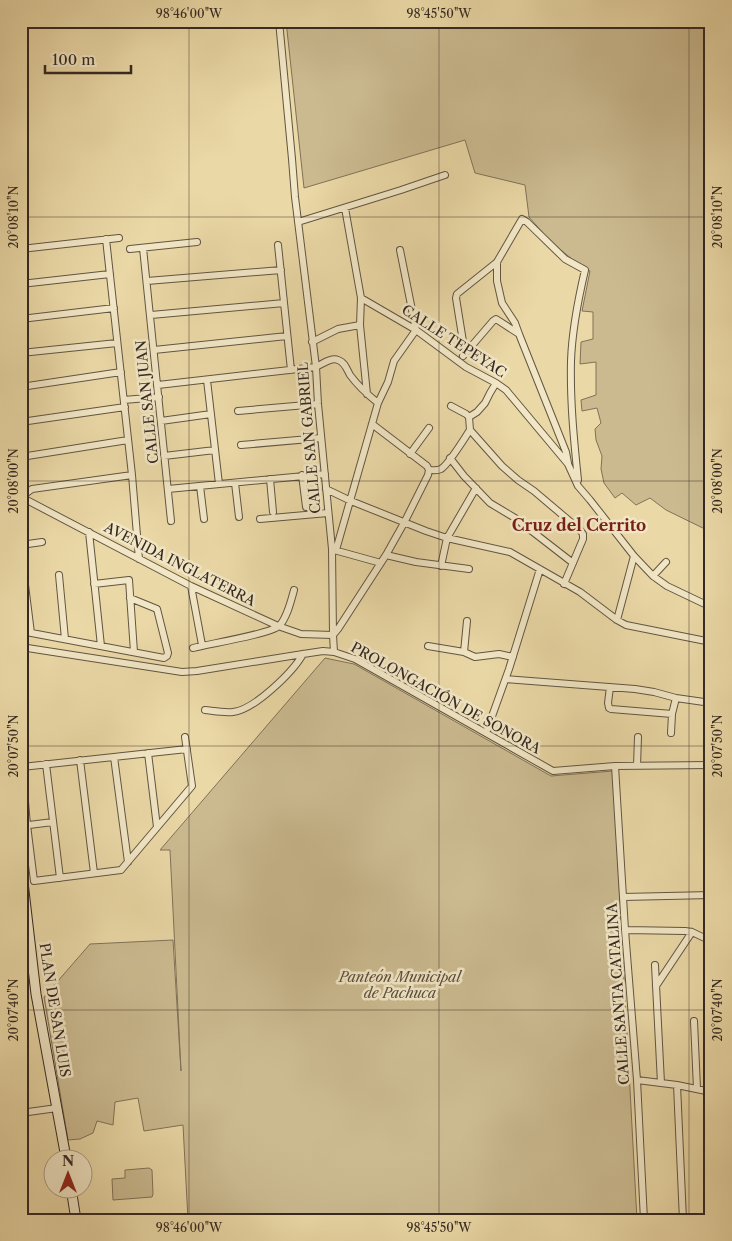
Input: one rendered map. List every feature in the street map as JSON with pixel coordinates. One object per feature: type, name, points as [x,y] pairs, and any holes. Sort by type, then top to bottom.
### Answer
[{"type":"street","name":"CALLE SAN GABRIEL","points":[[279,21],[298,222],[316,367],[328,513],[334,550],[334,652]]},
{"type":"street","points":[[298,222],[445,175]]},
{"type":"street","points":[[345,208],[361,298],[360,325],[367,394]]},
{"type":"street","points":[[465,354],[457,307],[457,294],[497,262],[522,218],[565,259],[585,270],[579,294],[571,361],[572,408],[578,486]]},
{"type":"street","points":[[21,249],[118,238]]},
{"type":"street","points":[[106,239],[132,475],[139,559]]},
{"type":"street","points":[[130,249],[197,242]]},
{"type":"street","name":"CALLE SAN GABRIEL","points":[[278,245],[291,370]]},
{"type":"street","name":"CALLE SAN JUAN","points":[[143,248],[170,521]]},
{"type":"street","points":[[381,563],[334,550],[378,403],[388,382],[394,361],[416,330],[400,250]]},
{"type":"street","points":[[497,262],[497,281],[502,303],[515,323],[554,426],[566,452],[568,464]]},
{"type":"street","points":[[147,281],[281,270]]},
{"type":"street","points":[[21,284],[110,274]]},
{"type":"street","name":"CALLE TEPEYAC","points":[[361,298],[416,330],[466,367],[506,390],[568,464],[578,486],[634,556],[653,576],[667,586],[711,607]]},
{"type":"street","points":[[151,315],[284,303]]},
{"type":"street","points":[[21,319],[114,308]]},
{"type":"street","points":[[459,362],[496,319],[519,334]]},
{"type":"street","points":[[312,342],[338,329],[360,325]]},
{"type":"street","points":[[154,350],[288,336]]},
{"type":"street","points":[[21,354],[117,343]]},
{"type":"street","points":[[158,385],[316,367],[332,359],[338,360],[344,365],[367,394],[378,403]]},
{"type":"street","points":[[21,387],[121,372]]},
{"type":"street","points":[[208,380],[219,484]]},
{"type":"street","points":[[469,417],[477,412],[485,403],[496,383]]},
{"type":"street","points":[[21,422],[159,397]]},
{"type":"street","points":[[238,411],[318,404]]},
{"type":"street","points":[[451,406],[469,417],[470,430],[502,466],[542,497],[583,534],[583,539],[564,584]]},
{"type":"street","points":[[161,421],[211,414]]},
{"type":"street","points":[[333,635],[386,555],[404,523],[429,470],[427,466],[372,424]]},
{"type":"street","points":[[410,454],[429,428]]},
{"type":"street","points":[[429,470],[436,471],[441,469],[470,430]]},
{"type":"street","points":[[241,445],[321,438]]},
{"type":"street","points":[[21,457],[128,440]]},
{"type":"street","points":[[164,456],[215,450]]},
{"type":"street","points":[[450,458],[490,503],[515,518],[572,563]]},
{"type":"street","points":[[168,489],[325,474]]},
{"type":"street","points":[[21,497],[32,489],[132,475]]},
{"type":"street","points":[[302,475],[306,507]]},
{"type":"street","points":[[270,479],[273,512]]},
{"type":"street","points":[[235,483],[239,517]]},
{"type":"street","points":[[200,486],[204,519]]},
{"type":"street","points":[[441,566],[447,538],[476,488]]},
{"type":"street","points":[[326,489],[404,523],[447,538],[510,552],[580,592],[626,625],[711,642]]},
{"type":"street","name":"AVENIDA INGLATERRA","points":[[21,497],[191,586],[278,626],[301,634],[333,635]]},
{"type":"street","points":[[260,519],[328,513]]},
{"type":"street","points":[[89,532],[101,646]]},
{"type":"street","points":[[21,544],[42,542]]},
{"type":"street","points":[[386,555],[416,562],[469,569]]},
{"type":"street","points":[[617,620],[634,556]]},
{"type":"street","points":[[653,576],[666,562]]},
{"type":"street","points":[[486,733],[513,657],[540,569]]},
{"type":"street","points":[[59,575],[65,640]]},
{"type":"street","points":[[24,577],[31,633]]},
{"type":"street","points":[[94,584],[129,580],[134,652]]},
{"type":"street","points":[[191,586],[202,645]]},
{"type":"street","points":[[192,648],[266,632],[278,626],[290,605],[294,590]]},
{"type":"street","points":[[21,631],[164,658],[168,653],[157,609],[130,598]]},
{"type":"street","points":[[464,652],[467,621]]},
{"type":"street","points":[[428,646],[464,652],[476,657],[499,654],[513,657]]},
{"type":"street","name":"PROLONGACIÓN DE SONORA","points":[[21,647],[182,672],[304,654],[334,652],[356,659],[553,771],[616,766],[711,764]]},
{"type":"street","points":[[205,710],[233,712],[247,708],[271,691],[304,654]]},
{"type":"street","points":[[507,675],[654,692],[676,698],[711,703]]},
{"type":"street","points":[[610,688],[608,703],[611,709],[672,714]]},
{"type":"street","points":[[671,733],[672,714],[676,698]]},
{"type":"street","points":[[185,737],[187,749],[192,786],[122,870],[34,882],[24,826],[22,767],[187,749]]},
{"type":"street","points":[[637,766],[638,737]]},
{"type":"street","points":[[148,753],[158,827]]},
{"type":"street","points":[[114,757],[128,862]]},
{"type":"street","points":[[80,760],[94,874]]},
{"type":"street","points":[[46,764],[60,878]]},
{"type":"street","name":"CALLE SANTA CATALINA","points":[[616,766],[624,930],[637,1080],[644,1220]]},
{"type":"street","points":[[24,826],[54,822]]},
{"type":"street","name":"PLAN DE SAN LUIS","points":[[21,865],[36,994],[64,1148]]},
{"type":"street","points":[[623,897],[711,895]]},
{"type":"street","points":[[624,930],[685,931],[692,932],[711,941]]},
{"type":"street","points":[[656,986],[692,932]]},
{"type":"street","points":[[655,965],[661,1083]]},
{"type":"street","points":[[694,1021],[697,1089]]},
{"type":"street","points":[[637,1080],[711,1092]]},
{"type":"street","points":[[677,1085],[683,1220]]},
{"type":"street","points":[[21,1113],[57,1108]]},
{"type":"street","points":[[21,1134],[24,1148]]},
{"type":"street","points":[[73,1198],[76,1220]]},
{"type":"green space","points":[[286,21],[711,21],[711,532],[666,510],[650,498],[636,505],[622,493],[615,498],[604,483],[601,469],[602,456],[596,440],[595,429],[601,423],[597,408],[582,411],[581,400],[596,395],[596,362],[580,364],[581,342],[593,339],[593,312],[582,311],[590,271],[578,264],[551,242],[529,217],[525,185],[475,173],[465,140],[304,188]]},
{"type":"green space","name":"Panteón Municipal de Pachuca","points":[[325,658],[354,664],[551,776],[613,771],[637,1220],[188,1220],[183,1125],[144,1131],[138,1098],[115,1102],[113,1125],[97,1121],[93,1133],[80,1139],[68,1140],[44,997],[90,944],[173,940],[181,1071],[170,850],[160,850]]},
{"type":"green space","points":[[149,1168],[152,1170],[152,1197],[113,1200],[112,1179],[125,1178],[125,1170]]},
{"type":"district","name":"Cruz del Cerrito","points":[[579,525]]}]
